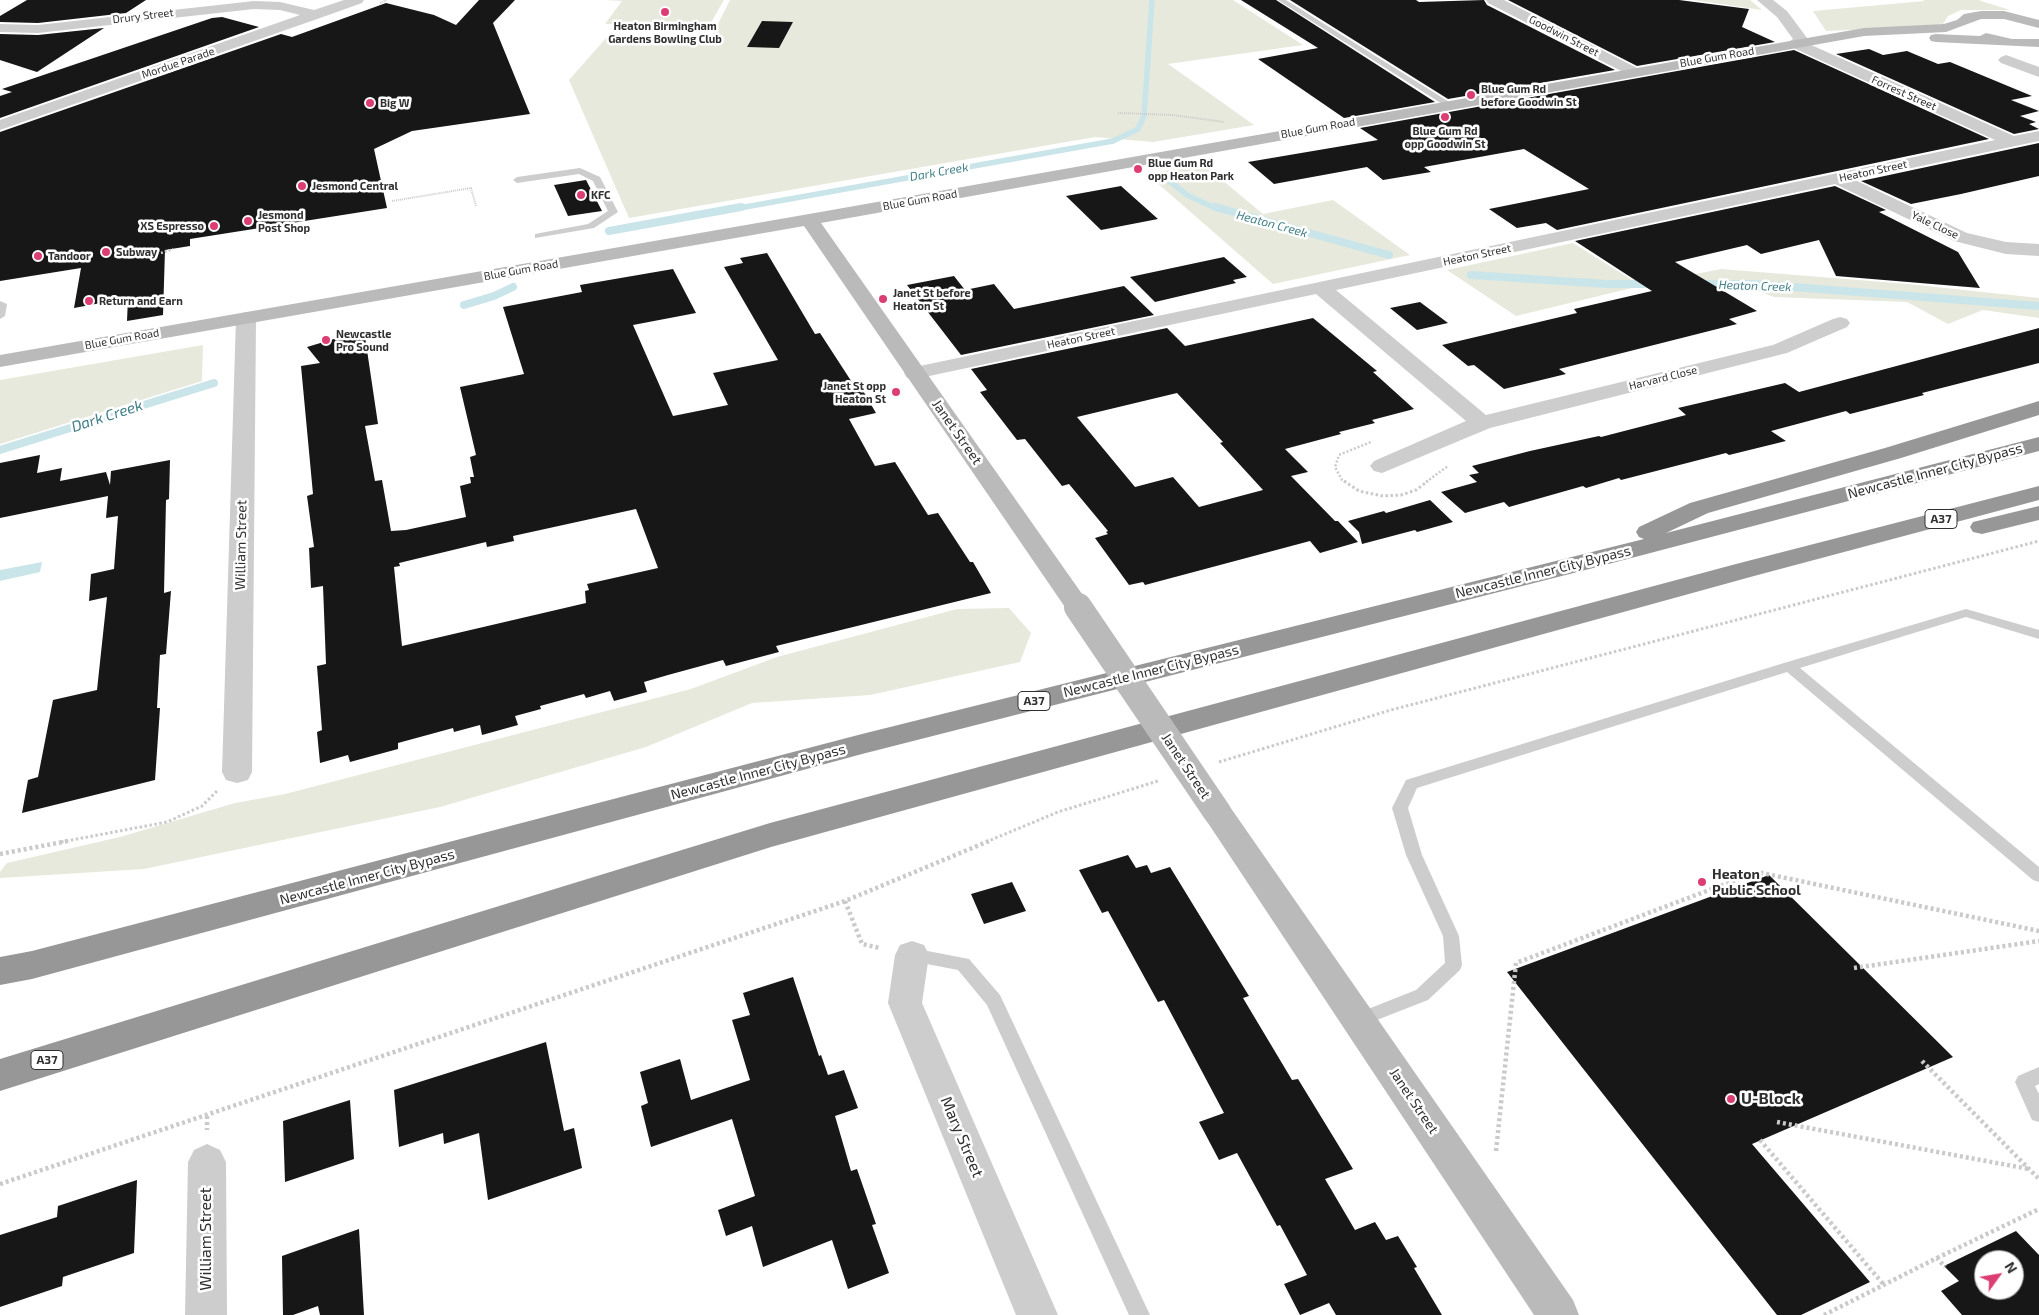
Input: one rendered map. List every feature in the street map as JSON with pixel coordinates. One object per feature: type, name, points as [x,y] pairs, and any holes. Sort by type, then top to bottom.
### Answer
[{"type":"highway","points":[[1588,561],[1699,508],[1893,453],[2039,408]]},
{"type":"highway","name":"Newcastle Inner City Bypass","points":[[16,968],[862,744],[1588,561],[2039,444]]},
{"type":"highway","name":"A37","points":[[0,1075],[770,835],[1735,573],[2039,493]]},
{"type":"highway","points":[[1844,545],[1985,527],[2039,513]]},
{"type":"main road","name":"Blue Gum Road","points":[[0,360],[809,220],[1839,36],[1884,30],[1929,30],[1962,23],[1965,18],[1975,16],[2039,12]]},
{"type":"main road","name":"Blue Gum Road","points":[[2004,15],[2039,24]]},
{"type":"main road","name":"Blue Gum Road","points":[[1962,23],[1974,33],[2003,41]]},
{"type":"main road","name":"Blue Gum Road","points":[[1839,36],[1889,36],[2039,43]]},
{"type":"main road","points":[[2022,43],[2039,48]]},
{"type":"main road","name":"Janet Street","points":[[809,220],[1078,607],[1558,1315]]},
{"type":"street","name":"Mordue Parade","points":[[0,125],[357,0]]},
{"type":"street","name":"Goodwin Street","points":[[1493,0],[1634,72]]},
{"type":"street","points":[[1764,0],[1782,14],[1798,43]]},
{"type":"street","name":"Drury Street","points":[[0,28],[38,29],[280,6],[315,15]]},
{"type":"street","points":[[11,44],[38,29]]},
{"type":"street","name":"Forrest Street","points":[[1798,43],[2014,142]]},
{"type":"street","points":[[2006,60],[2039,72]]},
{"type":"street","name":"Heaton Street","points":[[915,373],[2039,136]]},
{"type":"street","name":"Yale Close","points":[[1838,178],[1961,237],[2006,248],[2039,250]]},
{"type":"street","points":[[1321,288],[1482,423]]},
{"type":"street","name":"William Street","points":[[237,772],[246,318]]},
{"type":"street","name":"Harvard Close","points":[[1382,466],[1482,423],[1780,349],[1840,323]]},
{"type":"street","name":"Mary Street","points":[[912,955],[905,1003],[1037,1315]]},
{"type":"street","name":"William Street","points":[[206,1162],[206,1315]]},
{"type":"lane","points":[[1281,0],[1450,105]]},
{"type":"lane","points":[[517,180],[580,171],[596,179],[613,212],[591,226],[538,236]]},
{"type":"lane","points":[[0,304],[2,304],[0,316]]},
{"type":"lane","points":[[1359,1020],[1422,995],[1454,965],[1452,936],[1414,855],[1400,808],[1410,784],[1966,613],[2039,635]]},
{"type":"lane","points":[[1789,666],[2039,876]]},
{"type":"lane","points":[[912,955],[963,964],[994,1000],[1140,1315]]},
{"type":"lane","points":[[2039,1075],[2024,1082],[2039,1114]]},
{"type":"path","points":[[1118,113],[1173,115]]},
{"type":"path","points":[[392,201],[471,188],[476,206]]},
{"type":"path","points":[[161,253],[173,249]]},
{"type":"path","points":[[1379,438],[1339,455],[1335,467],[1342,480],[1359,491],[1383,496],[1401,496],[1416,490],[1452,462]]},
{"type":"path","points":[[1216,764],[1391,710],[2039,541]]},
{"type":"path","points":[[0,854],[167,822],[202,806],[237,772]]},
{"type":"path","points":[[0,1184],[235,1107],[845,901],[1058,812],[1160,780]]},
{"type":"path","points":[[1496,1151],[1516,963],[1757,872],[2039,931]]},
{"type":"path","points":[[845,901],[862,944],[912,955]]},
{"type":"path","points":[[1854,968],[2039,941]]},
{"type":"path","points":[[1922,1061],[2039,1179]]},
{"type":"path","points":[[1778,1122],[2029,1169]]},
{"type":"path","points":[[1760,1140],[1884,1285]]},
{"type":"path","points":[[1824,1315],[2039,1209]]},
{"type":"path","points":[[1937,1258],[1945,1267]]},
{"type":"shaded area","name":"Heaton Birmingham Gardens Bowling Club","points":[[605,0],[724,0],[709,26],[605,24],[622,1]]},
{"type":"shaded area","points":[[730,0],[1233,0],[1303,45],[1168,64],[1254,125],[1153,142],[1095,137],[629,218],[569,80],[607,37],[712,36]]},
{"type":"shaded area","points":[[1693,0],[1750,0],[1762,10]]},
{"type":"shaded area","points":[[1922,0],[1978,0],[2010,10],[1961,10],[1948,16],[1943,24],[1923,27],[1826,31],[1813,11],[1925,1]]},
{"type":"shaded area","points":[[1203,164],[1263,214],[1333,200],[1410,255],[1273,284],[1147,174]]},
{"type":"shaded area","points":[[1573,243],[1640,285],[1721,269],[1908,284],[2039,298],[2039,318],[1983,310],[1948,324],[1907,302],[1774,297],[1756,290],[1640,286],[1516,316],[1447,270]]},
{"type":"shaded area","points":[[203,345],[202,381],[0,444],[0,380]]},
{"type":"shaded area","points":[[1009,608],[1031,633],[1020,662],[870,695],[752,703],[646,747],[440,807],[144,869],[0,878],[0,872],[7,863],[120,837],[235,803],[285,794],[691,689],[777,657],[957,609]]},
{"type":"water","points":[[42,562],[40,572],[0,581],[0,570]]},
{"type":"building","points":[[27,0],[146,0],[126,13],[38,23],[0,22],[0,16]]},
{"type":"building","name":"Jesmond Central","points":[[479,0],[515,0],[493,23],[530,114],[412,131],[374,149],[387,208],[190,239],[190,246],[165,250],[163,315],[127,321],[128,298],[74,308],[81,268],[0,281],[0,132],[281,34],[292,37],[386,3],[434,15],[456,25]]},
{"type":"building","points":[[1241,0],[1276,0],[1435,102],[1344,118],[1258,59],[1318,48]]},
{"type":"building","points":[[1290,0],[1416,0],[1419,2],[1484,0],[1487,5],[1615,70],[1448,99]]},
{"type":"building","points":[[1508,0],[1679,0],[1749,9],[1742,27],[1775,42],[1637,66]]},
{"type":"building","points":[[222,17],[259,27],[0,118],[0,96],[12,92],[2,89],[212,18]]},
{"type":"building","points":[[762,21],[793,22],[779,48],[747,47]]},
{"type":"building","points":[[104,28],[37,72],[0,60],[0,34],[38,35]]},
{"type":"building","points":[[1869,49],[1883,55],[1907,51],[1938,64],[1950,62],[2032,96],[2011,100],[2039,111],[2020,116],[2036,122],[2029,124],[2039,129],[2014,134],[1836,54]]},
{"type":"building","points":[[1794,50],[1989,139],[1557,230],[1546,223],[1517,228],[1489,209],[1589,189],[1524,149],[1424,167],[1431,172],[1383,180],[1367,167],[1274,184],[1248,162],[1378,140],[1360,128]]},
{"type":"building","points":[[2039,143],[2039,176],[1961,194],[1911,204],[1861,181]]},
{"type":"building","name":"KFC","points":[[586,180],[602,211],[568,216],[554,185]]},
{"type":"building","points":[[1121,186],[1158,219],[1101,230],[1066,196]]},
{"type":"building","points":[[1835,186],[1886,210],[1879,212],[1958,252],[1980,288],[1836,276],[1819,240],[1761,254],[1747,245],[1675,262],[1757,311],[1729,319],[1737,324],[1559,369],[1566,374],[1504,389],[1474,365],[1468,366],[1442,345],[1577,313],[1574,309],[1652,291],[1575,241]]},
{"type":"building","points":[[767,253],[815,334],[820,333],[857,390],[862,389],[876,413],[849,419],[875,466],[895,462],[928,515],[938,513],[970,562],[973,562],[991,593],[776,646],[779,652],[726,666],[723,660],[668,675],[644,682],[647,692],[614,701],[610,691],[586,698],[584,694],[540,706],[541,709],[515,716],[518,725],[482,735],[480,725],[454,732],[453,728],[398,743],[398,749],[350,762],[348,755],[320,763],[317,732],[322,730],[317,666],[326,664],[323,586],[311,588],[309,548],[314,547],[307,496],[313,494],[301,366],[320,363],[307,347],[364,330],[378,424],[365,426],[375,481],[382,480],[391,531],[406,530],[466,517],[460,486],[471,483],[470,477],[474,477],[470,457],[476,455],[460,387],[524,374],[503,307],[582,292],[580,285],[673,269],[696,313],[633,325],[673,416],[728,405],[713,373],[778,360],[724,267],[743,263],[740,258]],"holes":[[[636,509],[658,568],[587,584],[589,590],[585,591],[586,603],[402,646],[394,567],[400,566],[399,563],[486,542],[487,547],[514,541],[513,536]]]},
{"type":"building","points":[[1224,257],[1247,277],[1233,280],[1236,283],[1155,302],[1130,277]]},
{"type":"building","points":[[954,276],[965,290],[994,284],[1014,309],[1124,286],[1154,315],[961,355],[907,285]]},
{"type":"building","points":[[1420,302],[1448,323],[1417,330],[1390,308]]},
{"type":"building","points":[[1313,318],[1377,371],[1373,372],[1414,409],[1372,420],[1375,423],[1339,432],[1341,434],[1285,449],[1308,472],[1291,476],[1358,542],[1320,553],[1310,541],[1145,585],[1143,582],[1129,585],[1095,538],[1108,534],[1106,532],[1108,531],[1069,484],[1062,486],[1025,439],[1017,440],[980,392],[987,390],[971,369],[1167,328],[1185,346]],"holes":[[[1177,393],[1223,442],[1220,443],[1263,490],[1199,507],[1173,477],[1135,487],[1077,417]]]},
{"type":"building","points":[[2039,328],[2039,363],[1922,393],[1924,395],[1850,414],[1846,411],[1771,431],[1786,441],[1729,455],[1726,453],[1621,480],[1619,478],[1586,488],[1583,486],[1509,507],[1504,502],[1465,513],[1441,492],[1477,482],[1469,475],[1479,473],[1472,466],[1530,451],[1601,437],[1686,415],[1678,408],[1785,383],[1799,392]]},
{"type":"building","points":[[40,455],[37,473],[62,468],[60,481],[106,472],[110,485],[111,471],[170,460],[169,499],[166,500],[164,593],[171,591],[166,654],[160,655],[157,708],[160,708],[155,780],[22,813],[28,780],[38,777],[53,700],[97,690],[107,597],[89,601],[91,574],[114,569],[118,516],[106,518],[108,496],[0,518],[0,463]]},
{"type":"building","points":[[1430,500],[1453,522],[1362,544],[1359,532],[1348,521],[1384,511],[1386,513]]},
{"type":"building","points":[[1128,855],[1136,868],[1147,865],[1151,873],[1170,867],[1249,996],[1243,998],[1292,1080],[1298,1079],[1353,1169],[1325,1179],[1355,1230],[1375,1222],[1386,1240],[1398,1236],[1417,1267],[1414,1268],[1442,1315],[1336,1315],[1329,1303],[1300,1315],[1284,1284],[1307,1275],[1280,1225],[1277,1226],[1237,1153],[1219,1160],[1199,1122],[1224,1113],[1164,1000],[1158,1002],[1108,911],[1102,913],[1079,870]]},
{"type":"building","name":"U-Block","points":[[1769,875],[1953,1057],[1752,1144],[1870,1282],[1801,1315],[1777,1315],[1507,972]]},
{"type":"building","points":[[1012,882],[1026,911],[984,924],[971,894]]},
{"type":"building","points":[[793,977],[819,1056],[821,1055],[828,1075],[844,1070],[858,1108],[835,1116],[851,1171],[857,1169],[876,1224],[872,1225],[889,1273],[848,1289],[832,1240],[763,1267],[752,1226],[726,1236],[718,1210],[755,1196],[732,1119],[651,1147],[641,1106],[648,1103],[640,1072],[680,1059],[691,1100],[750,1080],[732,1020],[750,1015],[743,993]]},
{"type":"building","points":[[546,1042],[564,1131],[574,1128],[582,1168],[488,1200],[479,1133],[444,1144],[443,1133],[399,1147],[394,1090]]},
{"type":"building","points":[[350,1100],[354,1159],[285,1182],[283,1121]]},
{"type":"building","points":[[137,1180],[134,1253],[63,1277],[62,1286],[0,1307],[0,1235],[57,1217],[58,1206]]},
{"type":"building","points":[[359,1229],[364,1315],[320,1315],[318,1306],[293,1315],[283,1315],[282,1256]]},
{"type":"building","points":[[2016,1231],[2039,1255],[2039,1315],[1962,1315],[1941,1291],[1959,1281],[1944,1266],[1974,1251],[1974,1300],[2024,1300],[2024,1250],[1977,1250]]},
{"type":"waterway","name":"Dark Creek","points":[[734,209],[1113,141],[1138,129],[1144,116],[1152,0]]},
{"type":"waterway","name":"Heaton Creek","points":[[1163,176],[1187,195],[1217,209]]},
{"type":"waterway","name":"Dark Creek","points":[[609,231],[741,207]]},
{"type":"waterway","name":"Heaton Creek","points":[[1215,207],[1389,255]]},
{"type":"waterway","name":"Heaton Creek","points":[[1471,275],[1607,284],[1654,284]]},
{"type":"waterway","name":"Heaton Creek","points":[[1698,284],[1754,284],[2039,306]]},
{"type":"waterway","name":"Dark Creek","points":[[464,305],[494,296],[513,287]]},
{"type":"waterway","name":"Dark Creek","points":[[0,450],[214,383]]},
{"type":"place","name":"Heaton Birmingham Gardens Bowling Club","points":[[665,12]]},
{"type":"place","name":"Blue Gum Rd before Goodwin St","points":[[1471,95]]},
{"type":"place","name":"Big W","points":[[370,103]]},
{"type":"place","name":"Blue Gum Rd opp Goodwin St","points":[[1445,117]]},
{"type":"place","name":"Blue Gum Rd opp Heaton Park","points":[[1138,169]]},
{"type":"place","name":"Jesmond Central","points":[[302,186]]},
{"type":"place","name":"KFC","points":[[581,195]]},
{"type":"place","name":"Jesmond Post Shop","points":[[248,221]]},
{"type":"place","name":"XS Espresso","points":[[214,226]]},
{"type":"place","name":"Subway","points":[[106,252]]},
{"type":"place","name":"Tandoor","points":[[38,256]]},
{"type":"place","name":"Janet St before Heaton St","points":[[883,299]]},
{"type":"place","name":"Return and Earn","points":[[89,301]]},
{"type":"place","name":"Newcastle Pro Sound","points":[[326,340]]},
{"type":"place","name":"Janet St opp Heaton St","points":[[896,392]]},
{"type":"place","name":"Heaton Public School","points":[[1702,882]]},
{"type":"place","name":"U-Block","points":[[1731,1099]]}]
